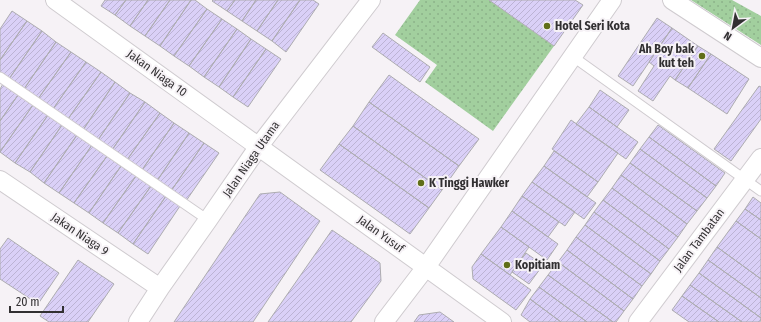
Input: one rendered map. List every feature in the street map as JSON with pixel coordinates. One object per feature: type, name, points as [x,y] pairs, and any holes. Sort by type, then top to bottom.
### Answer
[{"type":"street","name":"Jakan Niaga 10","points":[[55,0],[259,146]]},
{"type":"street","name":"Jalan Niaga Utama","points":[[138,322],[259,146],[371,0]]},
{"type":"street","points":[[384,322],[426,267],[612,0]]},
{"type":"street","points":[[672,0],[761,58]]},
{"type":"street","name":"Jalan Yusuf","points":[[259,146],[426,267],[493,319]]},
{"type":"street","name":"Jalan Tambatan","points":[[638,322],[761,158]]},
{"type":"street","name":"Jakan Niaga 9","points":[[0,180],[160,288]]},
{"type":"lane","points":[[572,56],[761,191]]},
{"type":"lane","points":[[0,77],[208,220]]},
{"type":"green space","points":[[420,0],[489,0],[554,46],[493,131],[425,82],[437,65],[395,35]]},
{"type":"green space","points":[[691,0],[732,0],[761,16],[761,45]]},
{"type":"building","points":[[105,0],[126,0],[115,15],[101,6]]},
{"type":"building","points":[[126,0],[148,0],[130,26],[115,15]]},
{"type":"building","points":[[148,0],[170,0],[145,36],[130,26]]},
{"type":"building","points":[[170,0],[191,0],[160,46],[145,36]]},
{"type":"building","points":[[191,0],[195,0],[207,9],[174,56],[160,46]]},
{"type":"building","points":[[235,0],[227,11],[212,1]]},
{"type":"building","points":[[235,0],[256,0],[242,21],[227,11]]},
{"type":"building","points":[[256,0],[278,0],[257,31],[242,21]]},
{"type":"building","points":[[278,0],[300,0],[272,41],[257,31]]},
{"type":"building","points":[[300,0],[313,0],[319,4],[286,52],[272,41]]},
{"type":"building","name":"Hotel Seri Kota","points":[[489,0],[575,0],[583,5],[554,46]]},
{"type":"building","points":[[207,9],[222,19],[189,66],[174,56]]},
{"type":"building","points":[[12,11],[27,21],[0,60],[0,29]]},
{"type":"building","points":[[657,18],[672,28],[633,86],[618,76]]},
{"type":"building","points":[[222,19],[237,29],[204,77],[189,66]]},
{"type":"building","points":[[27,21],[42,31],[9,79],[0,73],[0,60]]},
{"type":"building","points":[[672,28],[698,46],[675,80],[670,76],[653,101],[638,91],[654,66],[649,62]]},
{"type":"building","points":[[237,29],[251,39],[219,87],[204,77]]},
{"type":"building","points":[[42,31],[56,42],[24,89],[9,79]]},
{"type":"building","points":[[383,33],[430,67],[420,82],[372,47]]},
{"type":"building","points":[[251,39],[266,49],[233,97],[219,87]]},
{"type":"building","points":[[56,42],[71,52],[38,99],[24,89]]},
{"type":"building","points":[[698,46],[711,54],[688,88],[675,80]]},
{"type":"building","points":[[266,49],[281,59],[248,107],[233,97]]},
{"type":"building","points":[[71,52],[86,62],[53,109],[38,99]]},
{"type":"building","points":[[711,54],[749,79],[727,114],[688,88]]},
{"type":"building","points":[[86,62],[101,72],[68,119],[53,109]]},
{"type":"building","points":[[101,72],[115,82],[83,130],[68,119]]},
{"type":"building","points":[[389,75],[479,139],[459,166],[369,102]]},
{"type":"building","points":[[115,82],[130,93],[98,140],[83,130]]},
{"type":"building","points":[[3,84],[18,95],[0,121],[0,89]]},
{"type":"building","points":[[759,86],[761,87],[761,119],[731,161],[714,149]]},
{"type":"building","points":[[600,90],[629,110],[617,127],[589,107]]},
{"type":"building","points":[[130,93],[145,102],[112,150],[98,140]]},
{"type":"building","points":[[18,95],[33,105],[0,152],[0,121]]},
{"type":"building","points":[[145,102],[160,113],[127,160],[112,150]]},
{"type":"building","points":[[369,102],[459,166],[442,190],[353,126]]},
{"type":"building","points":[[33,105],[48,115],[15,163],[0,152]]},
{"type":"building","points":[[589,107],[638,142],[626,159],[576,124]]},
{"type":"building","points":[[160,113],[174,123],[142,170],[127,160]]},
{"type":"building","points":[[48,115],[62,125],[30,172],[15,163]]},
{"type":"building","points":[[571,120],[618,153],[598,182],[552,149]]},
{"type":"building","points":[[174,123],[189,133],[157,181],[142,170]]},
{"type":"building","points":[[62,125],[77,135],[44,183],[30,172]]},
{"type":"building","points":[[658,125],[725,173],[716,186],[649,137]]},
{"type":"building","points":[[353,126],[442,190],[429,208],[339,144]]},
{"type":"building","points":[[189,133],[204,143],[171,191],[157,181]]},
{"type":"building","points":[[77,135],[92,145],[59,193],[44,183]]},
{"type":"building","points":[[649,137],[716,186],[707,198],[640,149]]},
{"type":"building","points":[[204,143],[219,153],[186,201],[171,191]]},
{"type":"building","points":[[339,144],[429,208],[410,234],[320,170]]},
{"type":"building","points":[[92,145],[107,156],[74,203],[59,193]]},
{"type":"building","points":[[640,149],[707,198],[697,211],[630,163]]},
{"type":"building","points":[[554,151],[598,182],[587,197],[544,166]]},
{"type":"building","points":[[107,156],[121,166],[89,213],[74,203]]},
{"type":"building","points":[[630,163],[697,211],[687,224],[621,175]]},
{"type":"building","points":[[121,166],[136,176],[103,223],[89,213]]},
{"type":"building","points":[[544,166],[596,203],[584,219],[532,182]]},
{"type":"building","points":[[621,175],[687,224],[678,237],[612,188]]},
{"type":"building","points":[[136,176],[151,186],[118,233],[103,223]]},
{"type":"building","points":[[532,182],[575,212],[565,226],[522,196]]},
{"type":"building","points":[[151,186],[166,196],[133,244],[118,233]]},
{"type":"building","points":[[612,188],[678,237],[669,249],[603,200]]},
{"type":"building","points":[[280,192],[320,221],[253,322],[174,322],[260,194]]},
{"type":"building","points":[[166,196],[180,206],[148,254],[133,244]]},
{"type":"building","points":[[522,196],[559,222],[548,237],[512,211]]},
{"type":"building","points":[[753,197],[761,203],[761,220],[745,209]]},
{"type":"building","points":[[603,200],[669,249],[660,261],[594,212]]},
{"type":"building","points":[[745,209],[761,220],[761,239],[736,221]]},
{"type":"building","points":[[512,211],[558,244],[547,260],[501,227]]},
{"type":"building","points":[[594,212],[660,261],[651,274],[585,225]]},
{"type":"building","points":[[736,221],[761,239],[761,279],[717,247]]},
{"type":"building","points":[[585,225],[651,274],[642,286],[576,237]]},
{"type":"building","points":[[501,227],[529,247],[510,275],[481,254]]},
{"type":"building","points":[[332,230],[380,263],[381,281],[351,322],[268,322]]},
{"type":"building","points":[[576,237],[642,286],[633,299],[567,250]]},
{"type":"building","points":[[8,238],[59,273],[38,304],[0,279],[0,249]]},
{"type":"building","points":[[717,247],[761,279],[761,298],[708,260]]},
{"type":"building","points":[[567,250],[633,299],[624,311],[558,262]]},
{"type":"building","points":[[526,253],[543,265],[529,284],[512,272]]},
{"type":"building","points":[[481,254],[531,290],[516,310],[473,279],[472,267]]},
{"type":"building","points":[[78,260],[114,284],[88,322],[49,322],[40,316]]},
{"type":"building","points":[[708,260],[761,298],[761,318],[699,273]]},
{"type":"building","points":[[558,262],[624,311],[616,322],[613,322],[548,275]]},
{"type":"building","points":[[699,273],[761,318],[760,322],[742,322],[690,285]]},
{"type":"building","points":[[548,275],[613,322],[587,322],[539,287]]},
{"type":"building","points":[[690,285],[742,322],[719,322],[682,296]]},
{"type":"building","points":[[539,287],[587,322],[561,322],[530,299]]},
{"type":"building","points":[[682,296],[719,322],[689,322],[672,310]]},
{"type":"building","points":[[530,299],[561,322],[530,322],[521,315]]},
{"type":"building","points":[[440,312],[454,322],[414,322],[419,315]]},
{"type":"place","name":"Hotel Seri Kota","points":[[547,26]]},
{"type":"place","name":"Ah Boy bak kut teh","points":[[702,56]]},
{"type":"place","name":"K Tinggi Hawker","points":[[421,183]]},
{"type":"place","name":"Kopitiam","points":[[507,265]]}]
